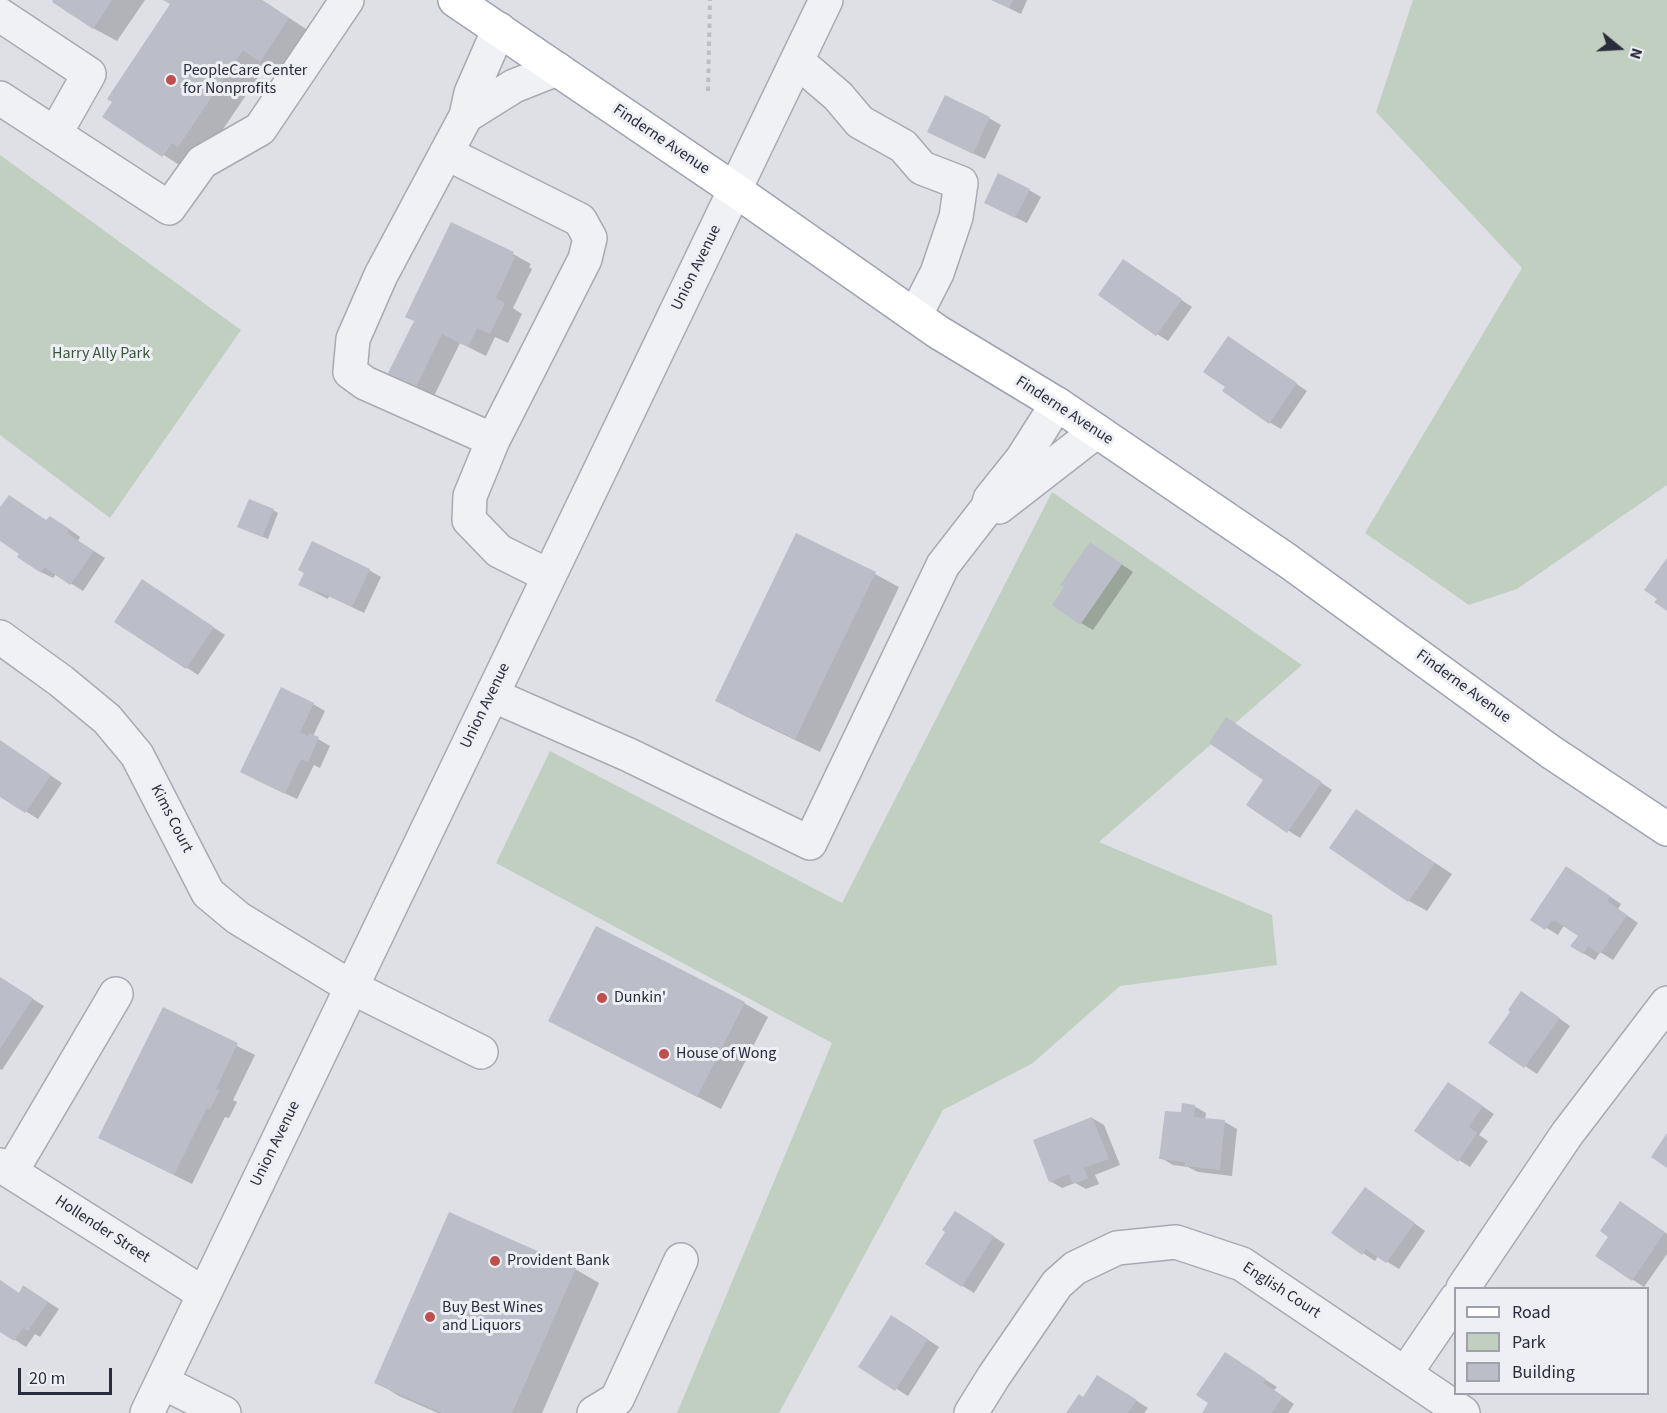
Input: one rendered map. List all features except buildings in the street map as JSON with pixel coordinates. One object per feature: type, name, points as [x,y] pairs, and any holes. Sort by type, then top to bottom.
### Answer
[{"type":"main road","name":"Finderne Avenue","points":[[455,0],[735,190],[938,332],[1057,404],[1288,561],[1551,752],[1667,829]]},
{"type":"street","name":"Union Avenue","points":[[147,1413],[826,0]]},
{"type":"street","points":[[0,98],[169,208],[202,162],[260,129],[335,4]]},
{"type":"street","points":[[0,15],[89,74],[55,134]]},
{"type":"street","points":[[493,440],[365,383],[350,372],[353,339],[381,275],[466,116],[471,93],[499,30]]},
{"type":"street","points":[[797,61],[838,96],[860,122],[903,146],[922,168],[961,183],[956,217],[937,273],[915,316]]},
{"type":"street","points":[[466,116],[514,86],[557,69]]},
{"type":"street","points":[[446,153],[580,220],[590,238],[585,259],[493,440],[470,496],[469,520],[499,551],[549,576]]},
{"type":"street","points":[[492,695],[629,755],[810,843],[943,565],[1022,459],[1057,404]]},
{"type":"street","points":[[988,507],[997,508],[1061,461],[1096,431]]},
{"type":"street","name":"Kims Court","points":[[0,637],[61,681],[107,719],[137,755],[208,893],[238,918],[351,987],[481,1052]]},
{"type":"street","points":[[6,1168],[116,994]]},
{"type":"street","points":[[1464,1287],[1567,1134],[1667,1003]]},
{"type":"street","name":"Hollender Street","points":[[6,1168],[204,1294]]},
{"type":"street","name":"English Court","points":[[971,1413],[1057,1284],[1075,1268],[1117,1248],[1176,1242],[1242,1264],[1463,1413]]},
{"type":"street","points":[[594,1413],[617,1398],[681,1260]]},
{"type":"street","points":[[1405,1374],[1454,1300]]},
{"type":"street","points":[[162,1382],[224,1413]]},
{"type":"path","points":[[708,91],[710,0]]},
{"type":"green space","points":[[1413,0],[1667,0],[1667,485],[1517,589],[1469,605],[1365,533],[1522,268],[1376,112]]},
{"type":"green space","name":"Harry Ally Park","points":[[0,155],[241,330],[110,518],[0,435]]},
{"type":"green space","points":[[1052,492],[1302,665],[1099,842],[1272,915],[1277,965],[1120,986],[1033,1063],[943,1110],[779,1413],[677,1413],[832,1043],[496,863],[550,751],[842,903]]},
{"type":"place","name":"PeopleCare Center for Nonprofits","points":[[171,80]]},
{"type":"place","name":"Dunkin'","points":[[602,998]]},
{"type":"place","name":"House of Wong","points":[[664,1054]]},
{"type":"place","name":"Provident Bank","points":[[495,1261]]},
{"type":"place","name":"Buy Best Wines and Liquors","points":[[430,1317]]}]
